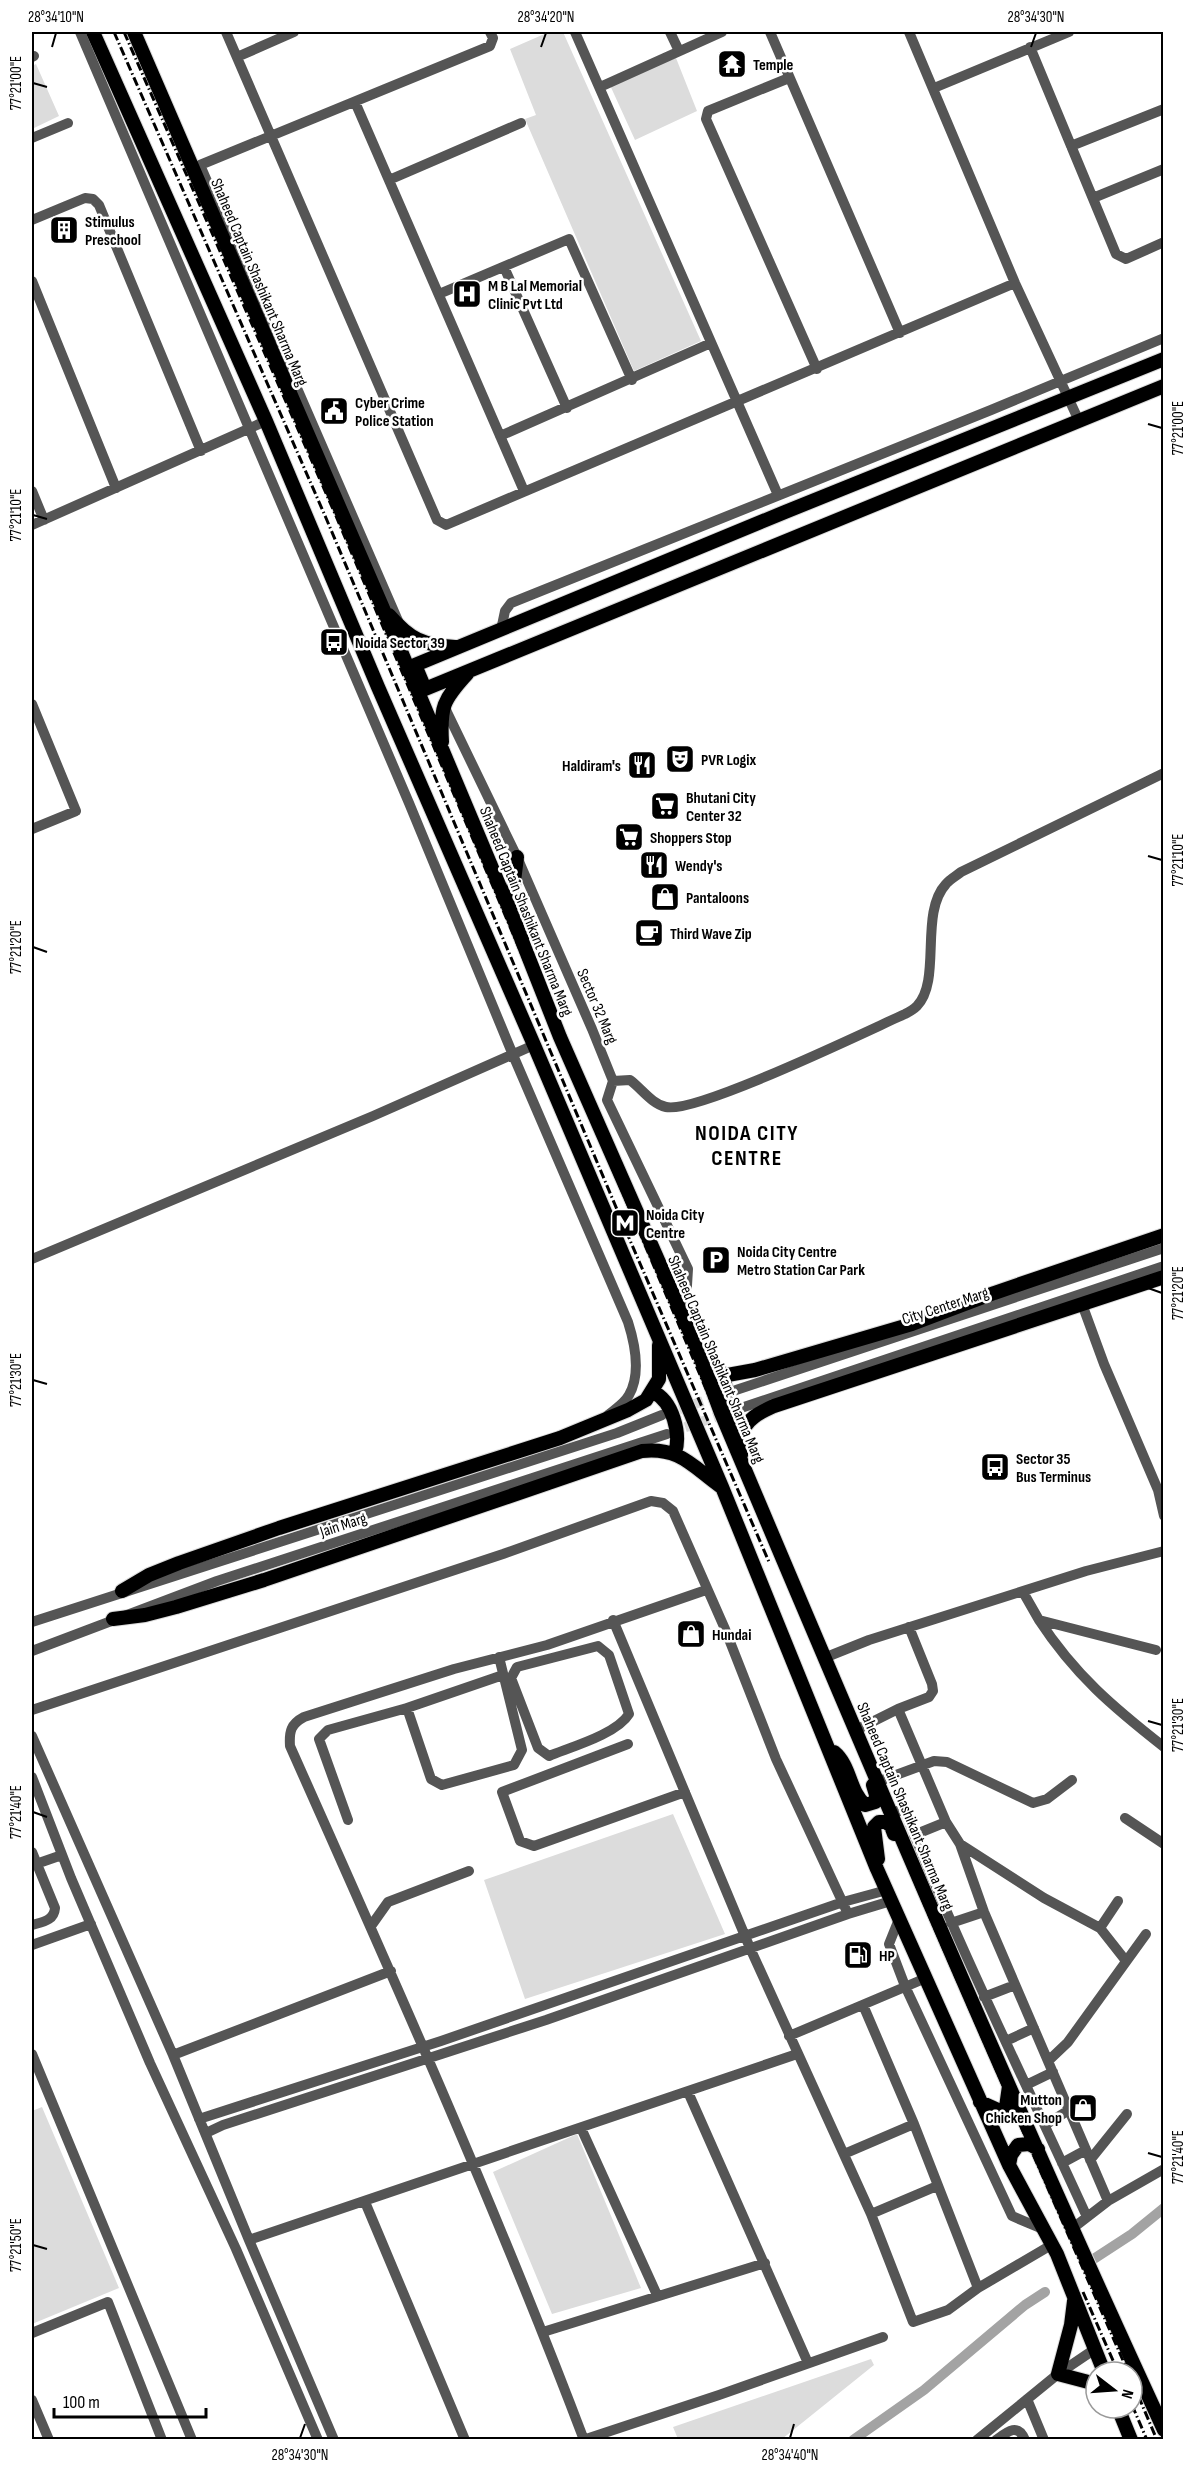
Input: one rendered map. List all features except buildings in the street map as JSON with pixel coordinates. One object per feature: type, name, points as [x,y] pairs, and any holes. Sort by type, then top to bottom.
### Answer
[{"type":"main road","points":[[94,32],[266,421],[534,1045],[722,1487],[877,1869],[1009,2165],[1055,2249],[1099,2360]]},
{"type":"main road","name":"Shaheed Captain Shashikant Sharma Marg","points":[[134,32],[382,606],[537,975],[560,1037],[698,1352],[740,1458],[907,1852],[1164,2430]]},
{"type":"main road","points":[[1164,359],[415,665],[425,689],[1164,386]]},
{"type":"main road","points":[[382,606],[402,629],[417,640],[436,646],[460,647]]},
{"type":"main road","points":[[446,759],[441,717],[448,694],[470,670]]},
{"type":"main road","points":[[517,856],[513,890],[535,949],[538,964],[537,975]]},
{"type":"main road","points":[[722,1376],[755,1370],[912,1324],[994,1293],[1164,1235]]},
{"type":"main road","points":[[742,1432],[756,1415],[774,1406],[1164,1277]]},
{"type":"main road","points":[[122,1591],[149,1575],[179,1563],[279,1528],[560,1438],[638,1406],[652,1392],[658,1379],[659,1340]]},
{"type":"main road","points":[[698,1352],[710,1360],[722,1376],[742,1432],[740,1458]]},
{"type":"main road","points":[[652,1392],[661,1397],[672,1416],[678,1433],[675,1453]]},
{"type":"main road","points":[[113,1619],[166,1609],[264,1580],[642,1451],[675,1453],[695,1465],[722,1487]]},
{"type":"main road","points":[[828,1747],[841,1757],[862,1803],[872,1804],[876,1795],[857,1734]]},
{"type":"main road","points":[[877,1869],[877,1844],[873,1830],[879,1822],[889,1824],[907,1852]]},
{"type":"main road","points":[[980,2102],[1000,2111],[1006,2107],[1009,2084]]},
{"type":"main road","points":[[1009,2165],[1011,2155],[1018,2145],[1029,2144],[1038,2149]]},
{"type":"main road","points":[[1073,2295],[1071,2325],[1058,2374],[1084,2381]]},
{"type":"main road","points":[[1123,2420],[1131,2439]]},
{"type":"street","points":[[80,32],[409,803],[633,1337],[635,1353],[632,1387],[622,1404],[602,1421]]},
{"type":"street","points":[[226,32],[437,520],[446,525],[1015,283]]},
{"type":"street","points":[[237,57],[294,32]]},
{"type":"street","points":[[402,629],[200,165],[490,46],[492,38],[490,32]]},
{"type":"street","points":[[575,32],[778,495]]},
{"type":"street","points":[[670,32],[679,51]]},
{"type":"street","points":[[600,87],[722,32]]},
{"type":"street","points":[[770,32],[900,333]]},
{"type":"street","points":[[909,32],[1015,283],[1079,421]]},
{"type":"street","points":[[934,88],[1069,32]]},
{"type":"street","points":[[1030,47],[1116,254],[1126,259],[1164,242]]},
{"type":"street","points":[[789,78],[708,111],[706,119],[817,369]]},
{"type":"street","points":[[355,102],[524,491]]},
{"type":"street","points":[[1071,147],[1164,109]]},
{"type":"street","points":[[32,138],[68,123]]},
{"type":"street","points":[[389,180],[521,123]]},
{"type":"street","points":[[1093,198],[1164,169]]},
{"type":"street","points":[[32,220],[85,198],[93,199],[99,205],[201,451]]},
{"type":"street","points":[[439,294],[569,239],[632,380]]},
{"type":"street","points":[[504,267],[567,408]]},
{"type":"street","points":[[32,281],[116,488]]},
{"type":"street","points":[[501,630],[505,611],[511,603],[1164,338]]},
{"type":"street","points":[[500,436],[711,344]]},
{"type":"street","points":[[32,525],[266,421]]},
{"type":"street","points":[[32,491],[44,520]]},
{"type":"street","name":"Sector 32 Marg","points":[[444,706],[517,856],[613,1081],[607,1100],[688,1269],[685,1322]]},
{"type":"street","points":[[32,829],[76,811],[33,712]]},
{"type":"street","points":[[613,1081],[630,1080],[658,1104],[668,1108],[681,1107],[746,1084],[905,1014],[917,1006],[928,984],[933,921],[937,900],[945,884],[961,872],[1164,773]]},
{"type":"street","points":[[32,1259],[534,1045]]},
{"type":"street","name":"City Center Marg","points":[[736,1390],[1164,1248]]},
{"type":"street","name":"City Center Marg","points":[[741,1408],[1164,1266]]},
{"type":"street","points":[[1082,1304],[1104,1364],[1158,1490],[1164,1516]]},
{"type":"street","name":"Jain Marg","points":[[32,1622],[122,1591],[210,1566],[617,1432],[662,1415]]},
{"type":"street","name":"Jain Marg","points":[[32,1651],[217,1581],[667,1434]]},
{"type":"street","points":[[32,1710],[503,1554],[651,1501],[663,1503],[673,1511],[725,1629],[776,1759],[848,1914]]},
{"type":"street","points":[[824,1658],[869,1640],[1086,1571],[1164,1551]]},
{"type":"street","points":[[706,1590],[613,1620],[547,1645],[454,1669],[304,1717],[293,1724],[290,1731],[290,1746],[423,2047],[543,2332],[584,2439],[883,2337]]},
{"type":"street","points":[[1023,1592],[1052,1640],[1099,1695],[1164,1747]]},
{"type":"street","points":[[613,1620],[750,1948],[871,2214],[913,2322],[948,2310],[978,2288],[1055,2249]]},
{"type":"street","points":[[1039,1620],[1156,1650]]},
{"type":"street","points":[[857,1734],[898,1709],[929,1697],[933,1691],[909,1627]]},
{"type":"street","points":[[598,1646],[609,1655],[629,1714],[625,1721],[610,1731],[549,1756],[538,1748],[511,1678],[517,1666],[598,1646]]},
{"type":"street","points":[[407,1708],[431,1779],[442,1785],[514,1765],[522,1750],[499,1657]]},
{"type":"street","points":[[348,1820],[319,1739],[328,1730],[407,1708],[504,1675]]},
{"type":"street","points":[[898,1709],[946,1822],[960,1844],[984,1912],[1108,2201]]},
{"type":"street","points":[[610,1731],[615,1748]]},
{"type":"street","points":[[32,1736],[173,2055],[334,2439]]},
{"type":"street","points":[[628,1744],[502,1792],[520,1840],[534,1846],[686,1792]]},
{"type":"street","points":[[878,1782],[934,1761],[947,1762],[1033,1803],[1047,1799],[1072,1780]]},
{"type":"street","points":[[32,1778],[150,2063],[185,2136],[318,2439]]},
{"type":"street","points":[[891,1813],[904,1809],[984,1997],[1087,2217]]},
{"type":"street","points":[[1125,1818],[1164,1844]]},
{"type":"street","points":[[914,1835],[946,1822]]},
{"type":"street","points":[[960,1844],[1044,1898],[1100,1928],[1126,1961]]},
{"type":"street","points":[[32,1852],[36,1870],[55,1908],[55,1914],[50,1919],[32,1925]]},
{"type":"street","points":[[36,1870],[62,1855]]},
{"type":"street","points":[[370,1926],[388,1902],[470,1871]]},
{"type":"street","points":[[185,2136],[203,2126],[423,2047],[843,1902],[889,1895]]},
{"type":"street","points":[[203,2126],[224,2125],[428,2060],[848,1914],[889,1895]]},
{"type":"street","points":[[1100,1928],[1118,1901]]},
{"type":"street","points":[[951,1923],[984,1912]]},
{"type":"street","points":[[899,1919],[889,1944],[905,1986],[1012,2216],[1044,2229]]},
{"type":"street","points":[[32,1945],[91,1924]]},
{"type":"street","points":[[1048,2061],[1068,2042],[1146,1934]]},
{"type":"street","points":[[173,2055],[390,1971]]},
{"type":"street","points":[[789,2036],[926,1978]]},
{"type":"street","points":[[984,1997],[1015,1985]]},
{"type":"street","points":[[863,2005],[914,2124],[978,2288]]},
{"type":"street","points":[[1006,2041],[1034,2028]]},
{"type":"street","points":[[32,2054],[192,2439]]},
{"type":"street","points":[[249,2240],[797,2054]]},
{"type":"street","points":[[1026,2085],[1053,2072]]},
{"type":"street","points":[[688,2092],[808,2363]]},
{"type":"street","points":[[1045,2125],[1069,2110]]},
{"type":"street","points":[[1090,2160],[1127,2114]]},
{"type":"street","points":[[844,2154],[914,2124]]},
{"type":"street","points":[[581,2128],[657,2295]]},
{"type":"street","points":[[1062,2163],[1086,2150]]},
{"type":"street","points":[[1073,2228],[1108,2201],[1164,2169]]},
{"type":"street","points":[[871,2214],[937,2186]]},
{"type":"street","points":[[365,2202],[465,2439]]},
{"type":"street","points":[[543,2332],[765,2263]]},
{"type":"street","points":[[32,2332],[108,2302],[162,2439]]},
{"type":"street","points":[[976,2439],[1058,2374],[1095,2349]]},
{"type":"street","points":[[1027,2399],[1044,2439]]},
{"type":"street","points":[[32,2400],[49,2439]]},
{"type":"street","points":[[996,2439],[1010,2429],[1022,2432],[1025,2439]]},
{"type":"shaded area","points":[[549,32],[563,32],[701,341],[634,371],[525,119],[536,115],[510,49]]},
{"type":"shaded area","points":[[676,58],[697,111],[635,140],[609,83]]},
{"type":"shaded area","points":[[36,64],[59,116],[32,129],[32,66]]},
{"type":"shaded area","points":[[673,1814],[725,1934],[525,1999],[484,1880]]},
{"type":"shaded area","points":[[42,2107],[119,2288],[32,2324],[32,2111]]},
{"type":"shaded area","points":[[577,2134],[641,2288],[552,2314],[493,2172]]},
{"type":"shaded area","points":[[871,2359],[874,2365],[782,2439],[678,2439],[673,2427]]},
{"type":"waterway","points":[[1089,2262],[1132,2234],[1164,2208]]},
{"type":"waterway","points":[[853,2440],[924,2390],[1025,2305],[1045,2292]]},
{"type":"tunnel","points":[[665,1414],[721,1395]]},
{"type":"tunnel","points":[[671,1432],[727,1413]]},
{"type":"railway","points":[[114,32],[326,518],[629,1238],[769,1562]]},
{"type":"railway","points":[[124,32],[336,516],[932,1922],[1123,2360]]},
{"type":"railway","points":[[1083,2292],[1113,2360]]},
{"type":"railway","points":[[1144,2409],[1157,2440]]},
{"type":"railway","points":[[1138,2420],[1147,2440]]},
{"type":"place","name":"Temple","points":[[732,64]]},
{"type":"place","name":"Stimulus Preschool","points":[[64,230]]},
{"type":"place","name":"M B Lal Memorial Clinic Pvt Ltd","points":[[467,294]]},
{"type":"place","name":"Cyber Crime Police Station","points":[[334,411]]},
{"type":"place","name":"Noida Sector 39","points":[[334,642]]},
{"type":"place","name":"PVR Logix","points":[[680,759]]},
{"type":"place","name":"Haldiram's","points":[[642,765]]},
{"type":"place","name":"Bhutani City Center 32","points":[[665,806]]},
{"type":"place","name":"Shoppers Stop","points":[[629,837]]},
{"type":"place","name":"Wendy's","points":[[654,865]]},
{"type":"place","name":"Pantaloons","points":[[665,897]]},
{"type":"place","name":"Third Wave Zip","points":[[649,933]]},
{"type":"place","name":"Noida City Centre","points":[[625,1223]]},
{"type":"place","name":"Noida City Centre Metro Station Car Park","points":[[716,1260]]},
{"type":"place","name":"Sector 35 Bus Terminus","points":[[995,1467]]},
{"type":"place","name":"Hundai","points":[[691,1634]]},
{"type":"place","name":"HP","points":[[858,1955]]},
{"type":"place","name":"Mutton Chicken Shop","points":[[1083,2108]]},
{"type":"district","name":"NOIDA CITY CENTRE","points":[[747,1144]]}]
